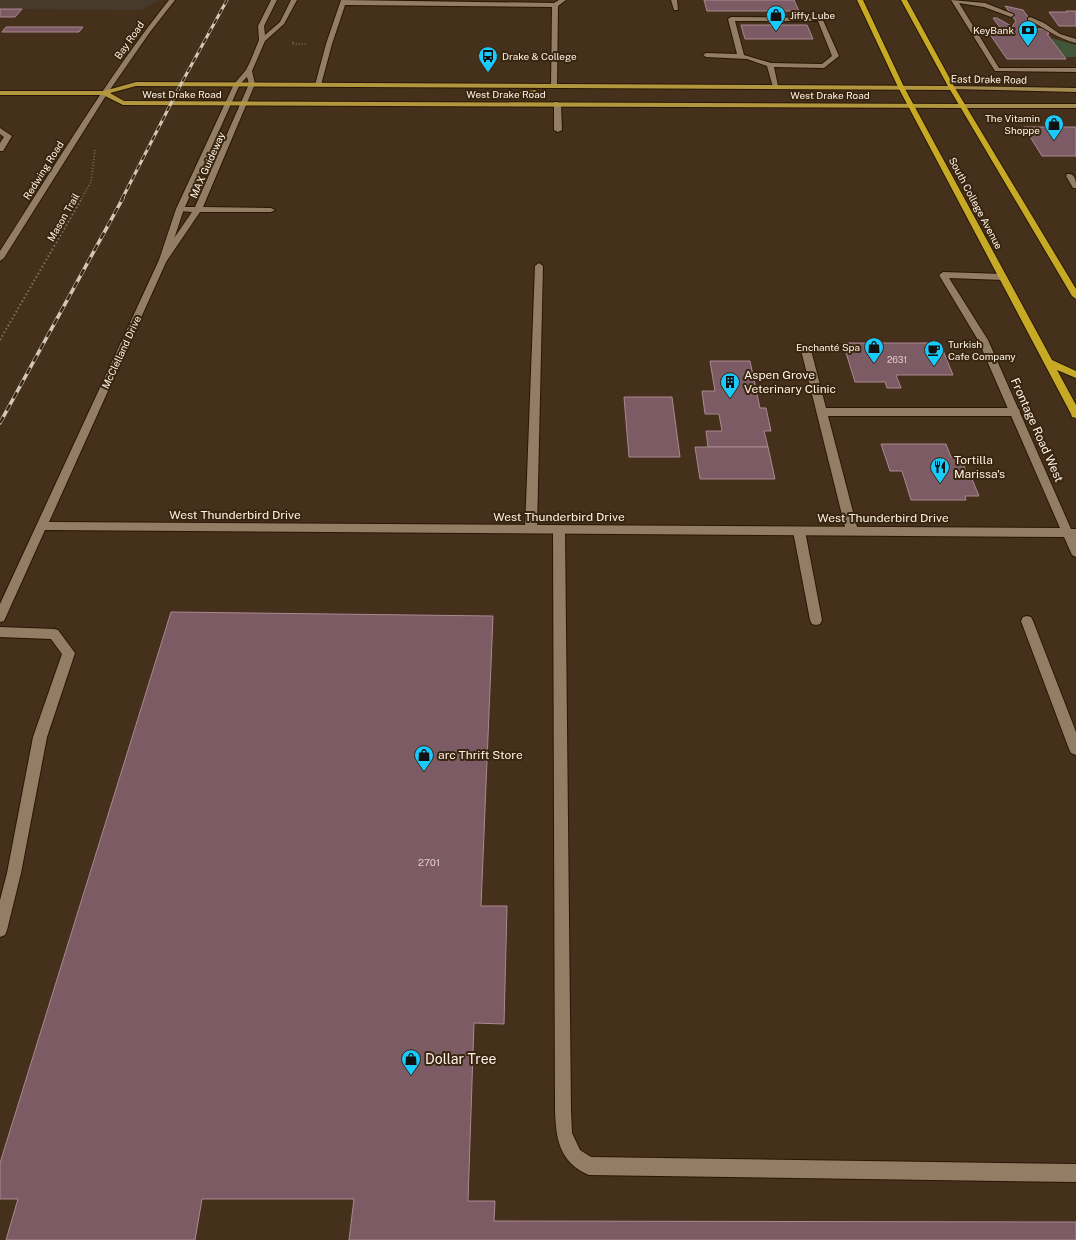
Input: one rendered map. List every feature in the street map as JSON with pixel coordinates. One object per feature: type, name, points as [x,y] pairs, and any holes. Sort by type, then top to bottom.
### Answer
[{"type":"highway","name":"South College Avenue","points":[[860,0],[901,87],[1076,414]]},
{"type":"highway","points":[[904,0],[952,88],[1076,296]]},
{"type":"highway","points":[[1048,362],[1076,375]]},
{"type":"main road","name":"West Drake Road","points":[[0,92],[104,93],[136,84],[901,87]]},
{"type":"main road","points":[[405,104],[511,95],[544,91],[554,86]]},
{"type":"main road","points":[[557,104],[568,95],[576,92],[624,90],[661,86]]},
{"type":"main road","name":"East Drake Road","points":[[901,87],[1076,90]]},
{"type":"main road","name":"West Drake Road","points":[[104,93],[123,103],[911,105]]},
{"type":"main road","points":[[911,105],[1076,106]]},
{"type":"street","name":"Bay Road","points":[[104,93],[153,23],[172,0]]},
{"type":"street","points":[[237,84],[249,70],[262,40],[261,26],[274,0]]},
{"type":"street","points":[[262,40],[277,30],[284,22],[294,0]]},
{"type":"street","points":[[318,85],[344,2],[556,5],[563,0]]},
{"type":"street","points":[[674,0],[676,9]]},
{"type":"street","points":[[954,0],[985,5],[1011,15]]},
{"type":"street","points":[[954,0],[997,70],[1076,70]]},
{"type":"street","points":[[554,86],[556,5]]},
{"type":"street","points":[[706,55],[741,55],[758,59],[770,65],[824,66],[831,62],[836,56],[820,18],[731,19],[741,55]]},
{"type":"street","points":[[1030,19],[1042,24],[1058,35],[1076,41]]},
{"type":"street","points":[[770,65],[775,86]]},
{"type":"street","points":[[249,70],[252,84]]},
{"type":"street","name":"McClelland Drive","points":[[0,617],[163,260],[180,209],[237,84]]},
{"type":"street","name":"MAX Guideway","points":[[163,260],[198,209],[252,84]]},
{"type":"street","name":"Redwing Road","points":[[1,254],[104,93]]},
{"type":"street","points":[[557,104],[558,130]]},
{"type":"street","points":[[0,130],[8,136],[0,149]]},
{"type":"street","points":[[1070,176],[1076,186]]},
{"type":"street","points":[[180,209],[271,210]]},
{"type":"street","points":[[531,530],[539,266]]},
{"type":"street","name":"Frontage Road West","points":[[1003,277],[943,275],[983,340],[1072,533],[1076,552]]},
{"type":"street","points":[[806,350],[852,531]]},
{"type":"street","points":[[822,412],[1015,412]]},
{"type":"street","name":"West Thunderbird Drive","points":[[42,526],[1072,533]]},
{"type":"street","points":[[559,530],[563,1110],[564,1134],[574,1156],[588,1166],[1076,1173]]},
{"type":"street","points":[[798,531],[816,620]]},
{"type":"street","points":[[1027,621],[1076,749]]},
{"type":"street","points":[[0,632],[54,634],[69,653],[40,737],[14,873],[0,930]]},
{"type":"path","name":"Mason Trail","points":[[0,340],[91,182],[94,174],[95,143]]},
{"type":"shaded area","points":[[0,0],[159,0],[141,10],[0,9]]},
{"type":"green space","points":[[1051,38],[1076,45],[1076,57],[1064,57]]},
{"type":"building","points":[[704,0],[794,0],[799,11],[707,11]]},
{"type":"building","points":[[1005,6],[1023,10],[1037,29],[1044,29],[1048,32],[1049,34],[1047,34],[1066,59],[1007,59],[987,30],[1010,30],[1016,21]]},
{"type":"building","points":[[0,9],[22,9],[15,17],[0,17]]},
{"type":"building","points":[[1066,11],[1076,11],[1076,26],[1059,26],[1049,12],[1067,12]]},
{"type":"building","points":[[993,18],[997,18],[1011,26],[1009,29],[1001,29]]},
{"type":"building","name":"Jiffy Lube","points":[[741,25],[807,25],[813,39],[745,39]]},
{"type":"building","points":[[6,27],[83,27],[79,32],[2,32]]},
{"type":"building","name":"The Vitamin Shoppe","points":[[1024,127],[1076,127],[1076,156],[1042,156]]},
{"type":"building","points":[[843,343],[940,343],[953,375],[896,375],[901,388],[887,388],[885,382],[855,382]]},
{"type":"building","name":"Aspen Grove Veterinary Clinic","points":[[710,361],[750,361],[760,408],[766,408],[771,431],[764,431],[768,447],[708,447],[706,431],[722,431],[719,414],[705,414],[702,391],[715,391]]},
{"type":"building","points":[[624,397],[672,397],[680,457],[629,457]]},
{"type":"building","name":"Tortilla Marissa's","points":[[881,444],[946,444],[951,457],[961,457],[966,472],[969,472],[979,496],[965,496],[966,500],[911,500],[902,471],[890,471]]},
{"type":"building","points":[[695,447],[768,447],[775,479],[700,479]]},
{"type":"building","points":[[171,612],[493,616],[481,906],[507,906],[504,1024],[474,1023],[468,1201],[495,1201],[494,1221],[1076,1222],[1076,1240],[349,1240],[354,1199],[202,1199],[195,1240],[6,1240],[18,1199],[0,1199],[0,1163]]},
{"type":"railway","points":[[122,199],[181,84],[227,0]]},
{"type":"railway","points":[[0,423],[123,198]]},
{"type":"place","name":"Jiffy Lube","points":[[776,32]]},
{"type":"place","name":"KeyBank","points":[[1028,47]]},
{"type":"place","name":"Drake & College","points":[[488,73]]},
{"type":"place","name":"The Vitamin Shoppe","points":[[1054,141]]},
{"type":"place","name":"Enchanté Spa","points":[[874,364]]},
{"type":"place","name":"Turkish Cafe Company","points":[[934,367]]},
{"type":"place","name":"Aspen Grove Veterinary Clinic","points":[[730,399]]},
{"type":"place","name":"Tortilla Marissa's","points":[[940,484]]},
{"type":"place","name":"arc Thrift Store","points":[[424,772]]},
{"type":"place","name":"Dollar Tree","points":[[411,1076]]}]
